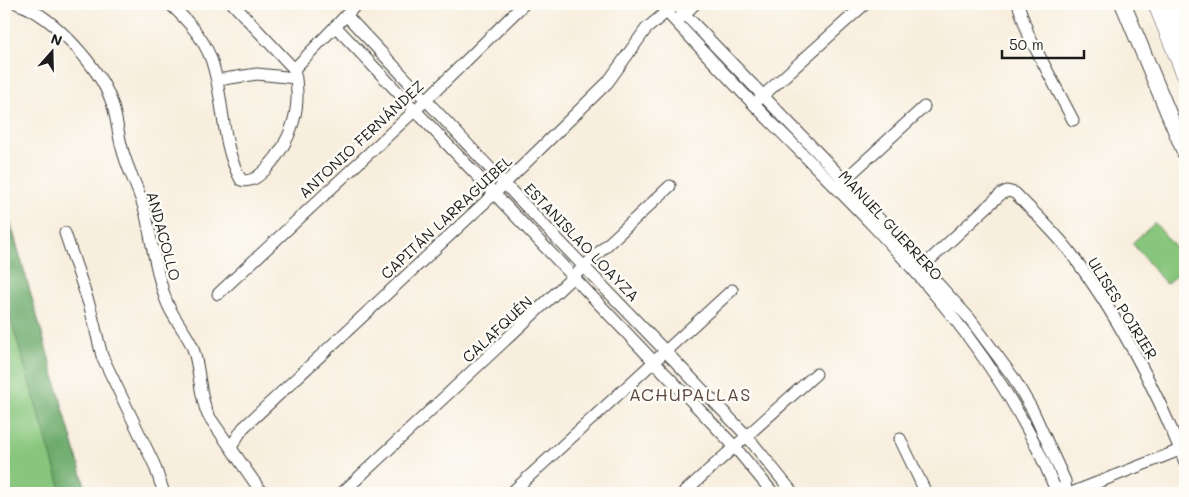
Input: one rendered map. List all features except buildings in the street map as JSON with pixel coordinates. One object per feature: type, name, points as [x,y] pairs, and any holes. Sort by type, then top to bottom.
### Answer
[{"type":"highway","points":[[1157,4],[1185,72]]},
{"type":"highway","points":[[1171,4],[1185,41]]},
{"type":"main road","points":[[1123,4],[1185,153]]},
{"type":"street","name":"ANDACOLLO","points":[[18,4],[27,7],[51,22],[73,44],[108,95],[124,157],[146,213],[166,301],[192,346],[199,376],[202,403],[208,415],[262,493]]},
{"type":"street","points":[[170,4],[187,19],[211,59],[217,80],[220,111],[236,172],[241,180],[251,181],[264,172],[287,142],[293,127],[299,90],[295,74],[233,4]]},
{"type":"street","points":[[295,74],[335,26],[357,4]]},
{"type":"street","name":"ANTONIO FERNÁNDEZ","points":[[218,294],[426,100],[524,4]]},
{"type":"street","points":[[680,18],[695,4]]},
{"type":"street","points":[[757,100],[865,4]]},
{"type":"street","points":[[1018,4],[1029,36],[1074,120]]},
{"type":"street","name":"CAPITÁN LARRAGUIBEL","points":[[231,447],[244,428],[494,193],[608,82],[637,40],[669,6]]},
{"type":"street","name":"MANUEL GUERRERO","points":[[669,6],[920,269],[974,341],[1016,408],[1054,486],[1064,493]]},
{"type":"street","name":"ESTANISLAO LOAYZA","points":[[346,15],[746,435],[774,467],[793,493]]},
{"type":"street","name":"ESTANISLAO LOAYZA","points":[[335,26],[734,446],[773,493]]},
{"type":"street","points":[[217,80],[257,74],[295,74]]},
{"type":"street","points":[[840,184],[924,106]]},
{"type":"street","name":"CALAFQUÉN","points":[[342,493],[670,186]]},
{"type":"street","name":"ULISES POIRIER","points":[[920,269],[1001,194],[1007,191],[1015,193],[1068,250],[1105,301],[1139,357],[1183,449],[1185,462]]},
{"type":"street","points":[[64,232],[90,307],[102,356],[154,464],[164,493]]},
{"type":"street","points":[[511,493],[732,290]]},
{"type":"street","points":[[683,493],[816,374]]},
{"type":"street","points":[[900,439],[926,493]]},
{"type":"street","points":[[1071,493],[1183,449]]},
{"type":"green space","points":[[4,199],[87,493],[4,493]]},
{"type":"green space","points":[[4,208],[20,256],[87,493],[62,493],[4,296]]},
{"type":"green space","points":[[1155,223],[1185,259],[1185,268],[1166,284],[1132,243]]},
{"type":"district","name":"ACHUPALLAS","points":[[690,394]]}]
